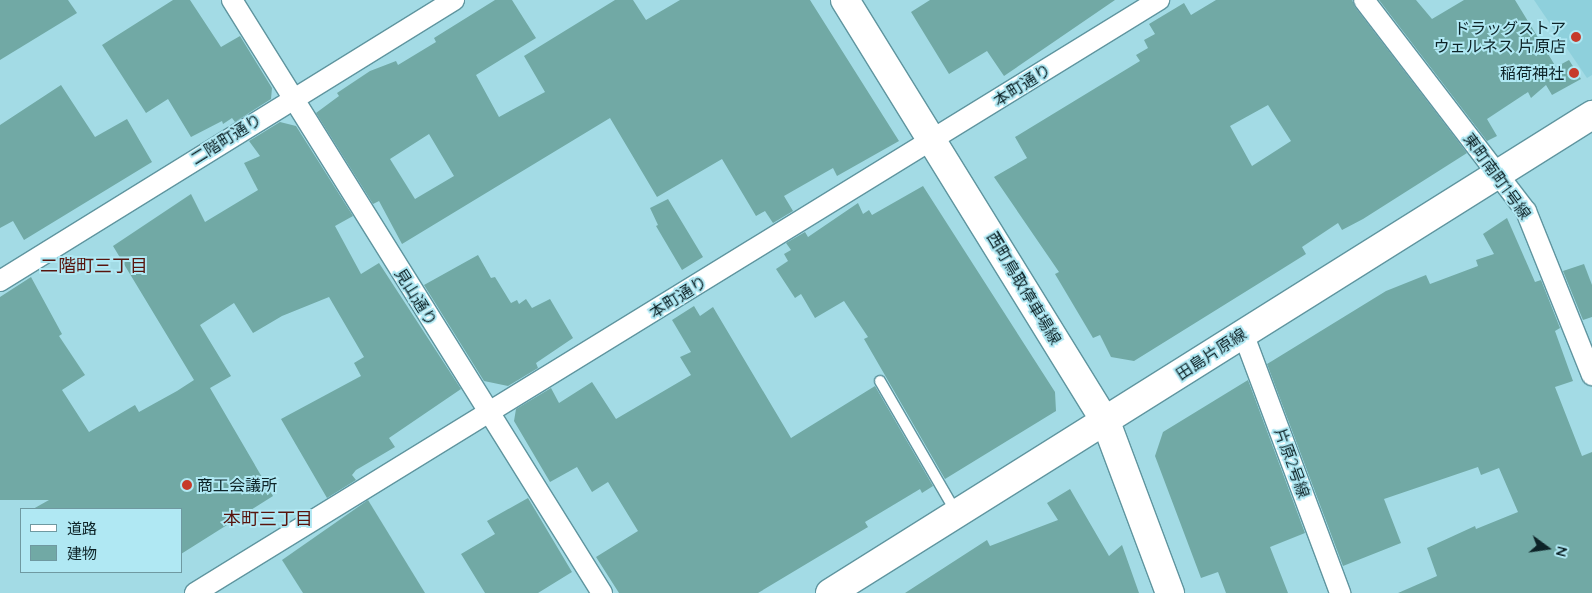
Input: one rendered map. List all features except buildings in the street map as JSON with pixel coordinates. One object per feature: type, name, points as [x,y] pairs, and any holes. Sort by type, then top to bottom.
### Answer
[{"type":"main road","name":"西町鳥取停車場線","points":[[845,0],[1106,422],[1170,593]]},
{"type":"main road","name":"田島片原線","points":[[830,593],[1106,422],[1243,333],[1592,116]]},
{"type":"street","name":"見山通り","points":[[232,0],[602,593]]},
{"type":"street","name":"二階町通り","points":[[0,280],[293,97],[454,0]]},
{"type":"street","name":"本町通り","points":[[195,593],[489,414],[1159,0]]},
{"type":"street","name":"東町南町1号線","points":[[1364,0],[1526,211],[1592,375]]},
{"type":"street","name":"片原2号線","points":[[1243,333],[1340,593]]},
{"type":"lane","points":[[880,381],[957,514]]},
{"type":"shaded area","name":"ドラッグストア ウェルネス 片原店","points":[[1534,0],[1592,0],[1592,75],[1587,78]]},
{"type":"place","name":"ドラッグストア ウェルネス 片原店","points":[[1576,37]]},
{"type":"place","name":"稲荷神社","points":[[1574,73]]},
{"type":"place","name":"商工会議所","points":[[187,485]]},
{"type":"district","name":"二階町三丁目","points":[[94,266]]},
{"type":"district","name":"本町三丁目","points":[[268,519]]}]
